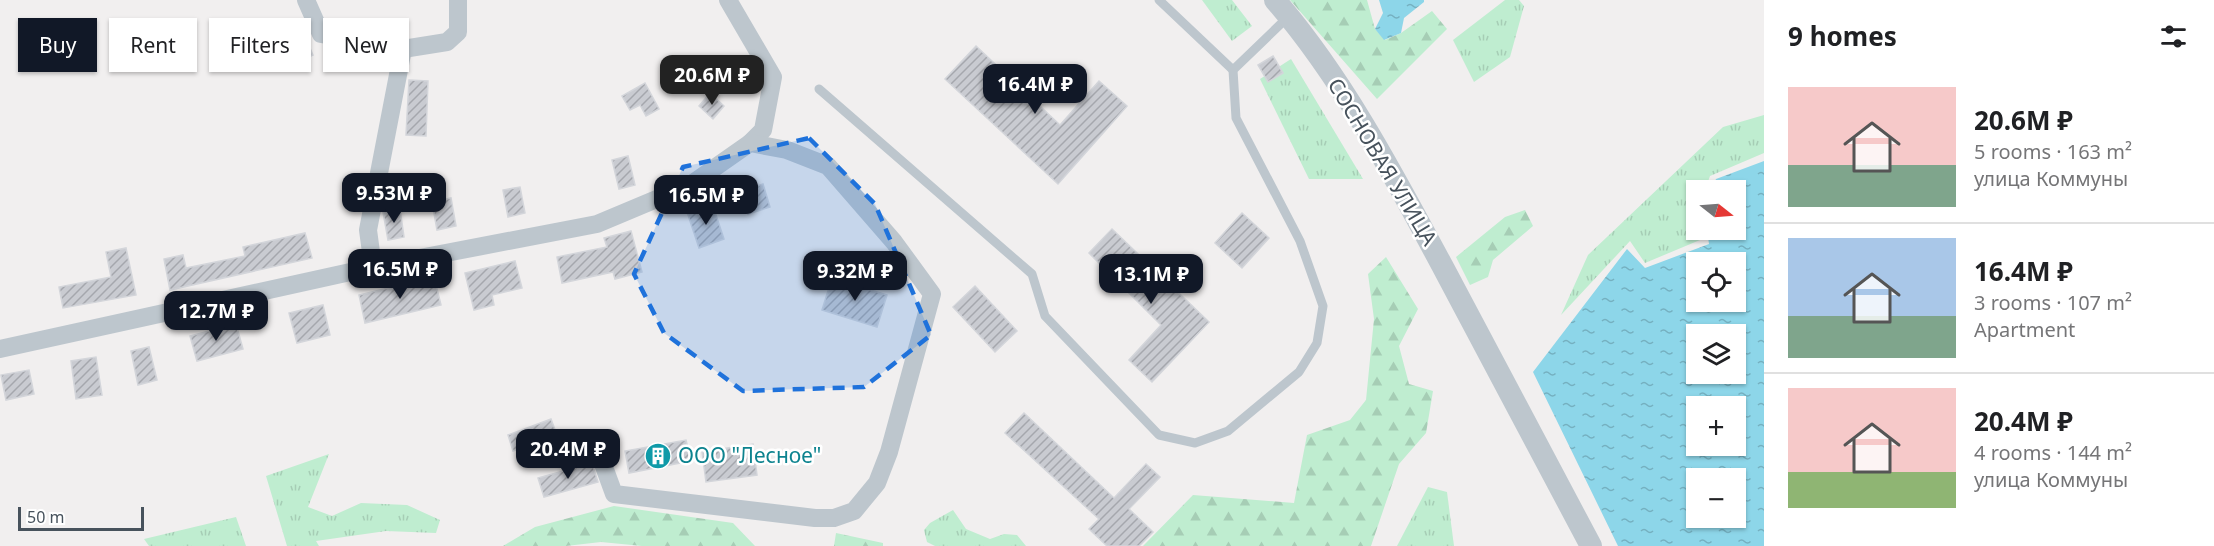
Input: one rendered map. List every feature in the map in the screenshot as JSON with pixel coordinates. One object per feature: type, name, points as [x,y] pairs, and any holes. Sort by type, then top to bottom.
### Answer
[{"type":"street","points":[[306,0],[323,34]]},
{"type":"street","points":[[409,48],[447,42],[458,32],[458,0]]},
{"type":"street","points":[[0,349],[373,267],[597,224],[690,185],[750,143],[763,130],[773,77],[728,0]]},
{"type":"street","name":"СОСНОВАЯ УЛИЦА","points":[[1282,8],[1350,102],[1395,177],[1591,546]]},
{"type":"street","points":[[373,267],[368,230],[399,72]]},
{"type":"street","points":[[603,464],[614,494],[815,518],[834,518],[854,510],[877,483],[889,452],[932,294],[894,242],[828,166],[787,150],[750,143]]},
{"type":"lane","points":[[1159,0],[1233,70]]},
{"type":"lane","points":[[819,89],[1032,274],[1045,316],[1159,435],[1195,443],[1228,430],[1299,372],[1317,343],[1323,306],[1300,242],[1236,118],[1233,70],[1282,8]]},
{"type":"highlighted area","points":[[809,138],[875,204],[931,335],[864,387],[743,391],[664,333],[634,274],[683,167]]},
{"type":"green space","points":[[1202,0],[1232,0],[1252,26],[1232,41]]},
{"type":"green space","points":[[1290,0],[1367,0],[1375,29],[1385,40],[1401,33],[1432,11],[1447,29],[1377,99]]},
{"type":"green space","points":[[1505,0],[1519,0],[1524,6],[1510,57],[1474,82],[1453,40]]},
{"type":"green space","points":[[1291,59],[1363,179],[1309,179],[1260,79]]},
{"type":"green space","points":[[1764,115],[1764,153],[1710,176],[1709,180],[1686,180],[1686,240],[1700,240],[1645,263],[1630,241],[1561,315],[1588,255],[1723,127]]},
{"type":"green space","points":[[1525,210],[1533,226],[1493,260],[1488,277],[1470,285],[1456,257],[1505,217]]},
{"type":"green space","points":[[1386,257],[1418,309],[1399,346],[1409,384],[1433,391],[1426,433],[1399,464],[1371,546],[1143,546],[1193,495],[1294,503],[1307,435],[1350,420],[1366,400],[1374,319],[1368,274]]},
{"type":"green space","points":[[329,454],[308,507],[332,516],[361,503],[407,505],[440,520],[436,533],[386,531],[316,541],[319,546],[287,546],[266,476]]},
{"type":"green space","points":[[1428,487],[1447,492],[1454,546],[1397,546]]},
{"type":"green space","points":[[614,506],[733,523],[755,546],[642,546],[601,542],[566,546],[503,546],[535,527]]},
{"type":"green space","points":[[953,510],[966,529],[990,539],[1004,534],[1017,535],[1026,546],[935,546],[927,542],[924,530],[930,523]]},
{"type":"green space","points":[[236,517],[246,546],[149,546],[144,539]]},
{"type":"green space","points":[[836,533],[883,543],[883,546],[834,546]]},
{"type":"water","points":[[1379,0],[1424,0],[1424,2],[1404,18],[1401,33],[1384,40],[1375,29],[1383,13]]},
{"type":"water","points":[[1764,161],[1764,546],[1618,546],[1533,372],[1627,249],[1645,268],[1686,253],[1686,312],[1746,312],[1746,252],[1688,252],[1709,244],[1708,240],[1746,240],[1746,180],[1716,180]]},
{"type":"building","points":[[976,46],[1060,125],[1099,81],[1127,106],[1058,184],[945,79]]},
{"type":"building","points":[[1273,56],[1283,73],[1268,82],[1258,65]]},
{"type":"building","points":[[409,80],[428,81],[426,136],[406,135]]},
{"type":"building","points":[[645,83],[659,109],[646,116],[640,105],[630,110],[622,96]]},
{"type":"building","points":[[710,93],[724,106],[713,119],[699,106]]},
{"type":"building","points":[[628,156],[635,185],[619,189],[612,160]]},
{"type":"building","points":[[763,184],[770,207],[748,214],[740,192]]},
{"type":"building","points":[[520,187],[525,213],[508,217],[503,190]]},
{"type":"building","points":[[451,198],[456,226],[437,230],[432,202]]},
{"type":"building","points":[[712,203],[724,239],[699,248],[687,212]]},
{"type":"building","points":[[400,209],[404,237],[388,240],[383,212]]},
{"type":"building","points":[[1242,213],[1269,238],[1242,268],[1215,243]]},
{"type":"building","points":[[1112,229],[1209,322],[1152,382],[1129,360],[1161,325],[1089,253]]},
{"type":"building","points":[[631,231],[642,272],[615,279],[613,272],[562,283],[557,257],[607,247],[604,238]]},
{"type":"building","points":[[305,233],[312,258],[170,290],[164,259],[183,255],[186,268],[245,256],[243,247]]},
{"type":"building","points":[[126,248],[136,295],[63,308],[59,287],[111,277],[106,252]]},
{"type":"building","points":[[515,261],[522,288],[492,295],[494,305],[474,310],[465,273]]},
{"type":"building","points":[[434,277],[441,305],[365,323],[359,295]]},
{"type":"building","points":[[832,278],[887,295],[877,327],[822,310]]},
{"type":"building","points":[[975,286],[1017,331],[995,352],[953,307]]},
{"type":"building","points":[[323,305],[330,335],[297,343],[289,313]]},
{"type":"building","points":[[236,324],[243,349],[197,361],[190,336]]},
{"type":"building","points":[[149,347],[157,380],[138,385],[131,351]]},
{"type":"building","points":[[96,357],[102,395],[76,399],[71,361]]},
{"type":"building","points":[[29,370],[34,394],[6,400],[1,375]]},
{"type":"building","points":[[1024,413],[1114,498],[1146,464],[1160,477],[1129,509],[1153,532],[1139,546],[1107,546],[1089,529],[1099,519],[1005,433]]},
{"type":"building","points":[[551,419],[557,435],[513,451],[508,435]]},
{"type":"building","name":"ООО \"Лесное\"","points":[[686,440],[691,461],[629,473],[625,451]]},
{"type":"building","points":[[753,444],[757,475],[706,482],[702,452]]},
{"type":"building","points":[[592,463],[598,482],[544,497],[538,478]]},
{"type":"place","name":"ООО \"Лесное\"","points":[[658,456]]}]
